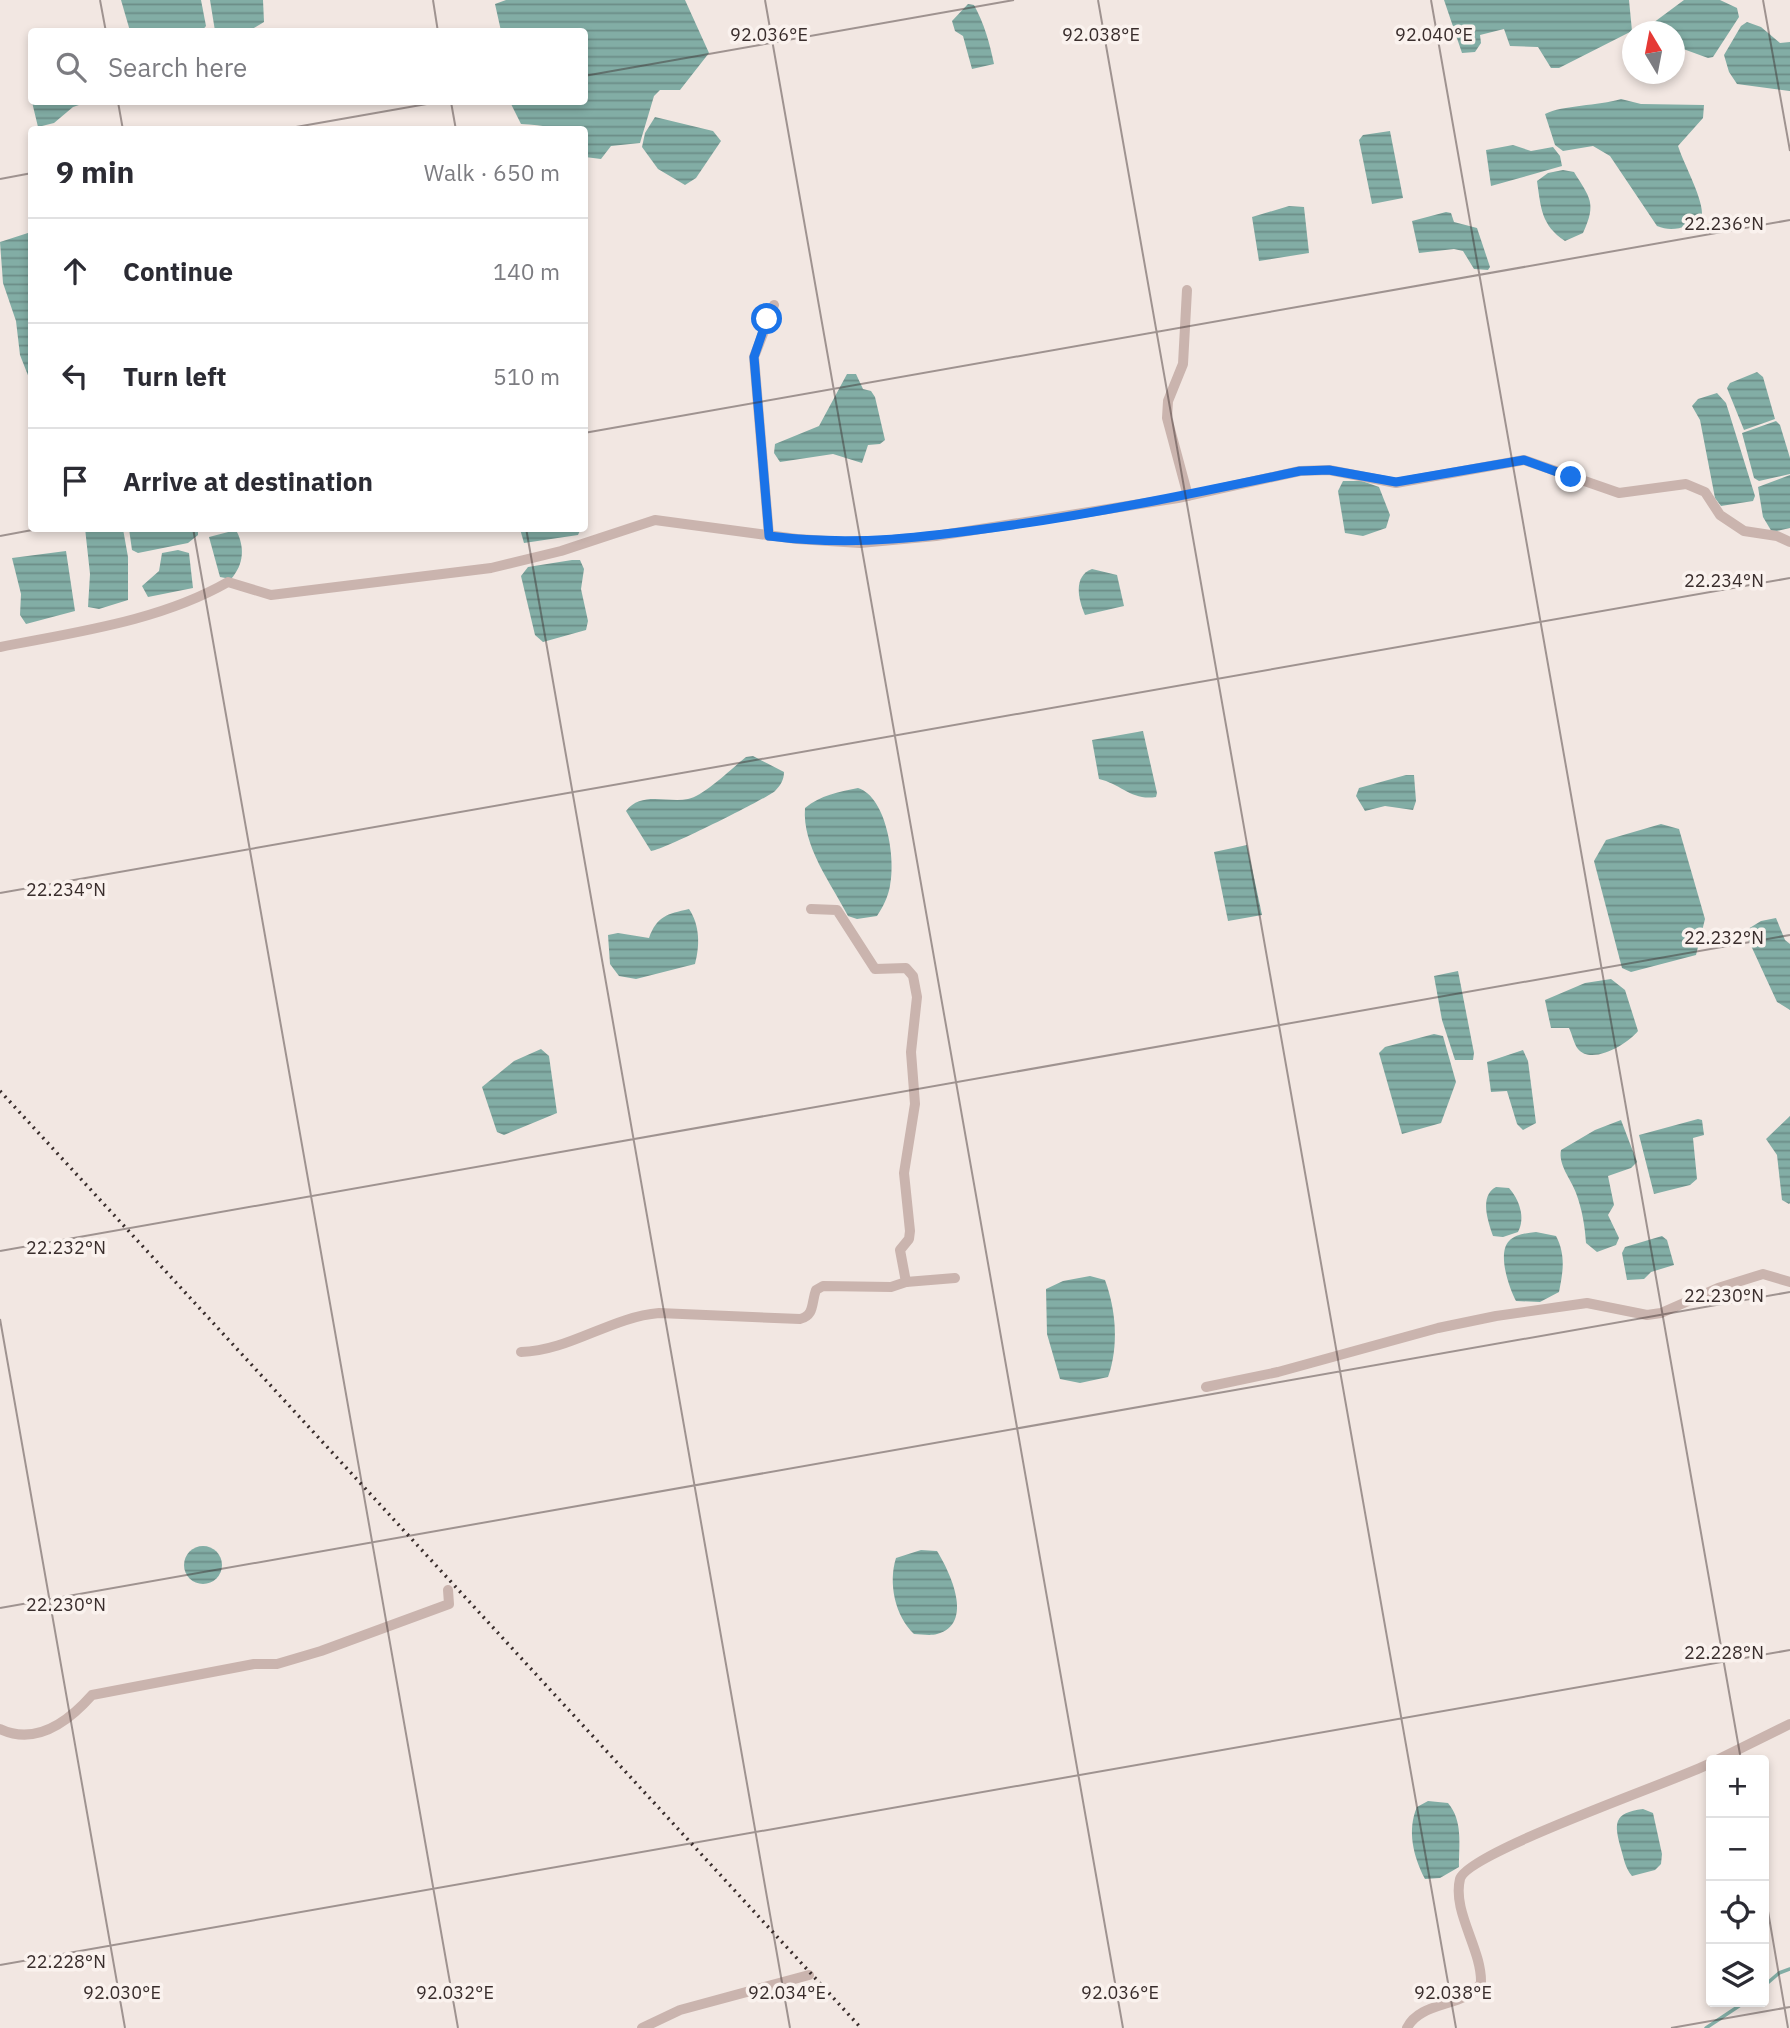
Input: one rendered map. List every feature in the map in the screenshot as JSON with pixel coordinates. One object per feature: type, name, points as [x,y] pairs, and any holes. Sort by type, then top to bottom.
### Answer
[{"type":"street","points":[[1187,290],[1183,364],[1168,401],[1167,418],[1188,496]]},
{"type":"street","points":[[769,536],[754,357],[774,305]]},
{"type":"street","points":[[0,648],[159,611],[205,596],[228,582],[271,595],[491,568],[561,551],[655,520],[769,536],[860,543],[1086,514],[1188,496],[1300,471],[1329,470],[1396,482],[1524,460],[1619,493],[1686,484],[1705,492],[1720,515],[1744,531],[1777,536],[1790,542]]},
{"type":"street","points":[[811,909],[837,910],[875,969],[906,968],[913,976],[917,997],[911,1052],[915,1104],[904,1172],[910,1231],[909,1239],[900,1250],[906,1282]]},
{"type":"street","points":[[1206,1387],[1278,1373],[1438,1328],[1496,1316],[1587,1303],[1647,1315],[1661,1313],[1718,1287],[1763,1274],[1790,1282]]},
{"type":"street","points":[[521,1352],[539,1352],[637,1314],[659,1312],[800,1319],[807,1317],[812,1311],[816,1290],[823,1286],[891,1287],[906,1282],[955,1278]]},
{"type":"street","points":[[0,1729],[24,1734],[55,1728],[75,1714],[92,1695],[254,1664],[276,1664],[321,1651],[449,1604],[448,1590]]},
{"type":"street","points":[[1727,1755],[1790,1724]]},
{"type":"street","points":[[1407,2028],[1419,2014],[1466,1995],[1481,1983],[1462,1907],[1460,1880],[1464,1871],[1551,1829],[1706,1765]]},
{"type":"street","points":[[642,2028],[658,2023],[680,2010],[809,1975]]},
{"type":"water","points":[[121,0],[201,0],[204,28],[129,28]]},
{"type":"water","points":[[210,0],[263,0],[264,22],[254,28],[215,28]]},
{"type":"water","points":[[506,0],[685,0],[709,53],[680,90],[660,90],[654,96],[640,143],[611,146],[601,159],[588,157],[588,126],[521,124],[512,105],[588,105],[588,28],[500,28],[495,4]]},
{"type":"water","points":[[1444,0],[1629,0],[1631,21],[1622,21],[1622,36],[1559,68],[1551,68],[1538,47],[1510,46],[1504,29],[1480,35],[1481,43],[1475,52],[1462,53]]},
{"type":"water","points":[[1684,0],[1720,0],[1737,8],[1739,17],[1713,57],[1708,58],[1685,50],[1685,21],[1656,21]]},
{"type":"water","points":[[968,4],[974,5],[981,19],[994,64],[972,69],[963,36],[955,31],[952,21]]},
{"type":"water","points":[[1747,22],[1761,27],[1780,43],[1790,42],[1790,91],[1737,84],[1729,72],[1724,55],[1741,26]]},
{"type":"water","points":[[1621,99],[1641,104],[1704,105],[1703,118],[1678,146],[1700,202],[1702,217],[1697,221],[1675,229],[1657,226],[1610,156],[1593,146],[1563,151],[1555,145],[1545,114]]},
{"type":"water","points":[[33,105],[79,105],[54,123],[38,126]]},
{"type":"water","points":[[655,117],[713,131],[721,141],[696,178],[685,185],[658,169],[642,147],[645,133]]},
{"type":"water","points":[[1390,131],[1403,198],[1372,204],[1359,140],[1363,135]]},
{"type":"water","points":[[1513,145],[1531,151],[1553,147],[1560,156],[1562,166],[1491,186],[1486,150]]},
{"type":"water","points":[[1563,170],[1574,172],[1588,195],[1591,207],[1583,233],[1565,241],[1547,222],[1541,208],[1537,181],[1548,173]]},
{"type":"water","points":[[1289,206],[1304,207],[1309,253],[1259,261],[1252,217]]},
{"type":"water","points":[[1451,213],[1454,222],[1477,228],[1490,267],[1488,270],[1474,269],[1463,251],[1454,249],[1419,253],[1412,221]]},
{"type":"water","points":[[28,233],[28,375],[20,355],[16,321],[3,283],[0,242]]},
{"type":"water","points":[[1757,372],[1763,377],[1775,419],[1744,430],[1727,388],[1730,383]]},
{"type":"water","points":[[847,374],[856,374],[863,389],[871,391],[875,397],[885,440],[880,444],[868,445],[862,463],[833,454],[780,462],[774,453],[775,444],[819,426]]},
{"type":"water","points":[[1717,393],[1726,403],[1755,496],[1753,501],[1721,506],[1715,498],[1700,420],[1692,406],[1698,399]]},
{"type":"water","points":[[1776,421],[1780,425],[1790,458],[1790,474],[1759,481],[1754,478],[1742,433]]},
{"type":"water","points":[[1790,475],[1790,528],[1772,532],[1763,517],[1758,487]]},
{"type":"water","points":[[1343,481],[1362,481],[1379,487],[1390,515],[1386,528],[1363,536],[1345,533],[1338,491]]},
{"type":"water","points":[[85,532],[124,532],[128,557],[128,600],[99,609],[88,607],[90,574]]},
{"type":"water","points":[[129,532],[198,532],[188,543],[138,553],[132,550]]},
{"type":"water","points":[[237,532],[242,549],[241,561],[231,579],[220,577],[209,537]]},
{"type":"water","points":[[521,532],[579,532],[578,535],[524,543]]},
{"type":"water","points":[[178,550],[189,553],[193,588],[148,597],[142,586],[159,571],[162,553]]},
{"type":"water","points":[[66,551],[75,611],[26,624],[20,615],[21,594],[12,558]]},
{"type":"water","points":[[580,560],[584,569],[581,589],[588,621],[586,630],[543,642],[535,635],[521,576],[528,567]]},
{"type":"water","points":[[1092,569],[1117,575],[1124,606],[1085,615],[1080,602],[1080,582],[1086,572]]},
{"type":"water","points":[[1143,731],[1156,797],[1140,797],[1099,779],[1092,740]]},
{"type":"water","points":[[753,756],[784,772],[775,791],[712,825],[651,851],[626,811],[632,805],[647,799],[680,800],[695,797],[746,757]]},
{"type":"water","points":[[1414,775],[1416,801],[1413,810],[1385,806],[1365,811],[1356,796],[1359,788]]},
{"type":"water","points":[[858,788],[876,803],[882,816],[890,846],[892,875],[888,894],[877,916],[857,919],[848,916],[819,864],[808,836],[805,808],[824,797]]},
{"type":"water","points":[[1661,824],[1679,829],[1705,919],[1696,955],[1631,972],[1622,968],[1594,861],[1606,840]]},
{"type":"water","points":[[1247,845],[1262,915],[1228,921],[1214,852]]},
{"type":"water","points":[[689,909],[698,936],[695,964],[636,979],[619,976],[610,964],[608,935],[618,933],[649,938],[659,920]]},
{"type":"water","points":[[1776,918],[1785,940],[1790,944],[1790,1010],[1777,1002],[1747,937],[1748,929],[1761,921]]},
{"type":"water","points":[[1458,971],[1474,1053],[1473,1060],[1455,1060],[1442,1020],[1434,976]]},
{"type":"water","points":[[1611,979],[1625,990],[1638,1031],[1610,1051],[1584,1054],[1578,1049],[1569,1028],[1551,1028],[1545,1000],[1585,983]]},
{"type":"water","points":[[1434,1034],[1443,1036],[1456,1082],[1441,1123],[1402,1134],[1379,1053],[1385,1047]]},
{"type":"water","points":[[541,1049],[549,1056],[557,1113],[504,1135],[497,1132],[482,1087],[514,1061]]},
{"type":"water","points":[[1523,1050],[1528,1061],[1536,1123],[1523,1130],[1517,1124],[1507,1091],[1491,1092],[1487,1062]]},
{"type":"water","points":[[1790,1116],[1789,1204],[1782,1200],[1777,1155],[1766,1139]]},
{"type":"water","points":[[1621,1120],[1637,1162],[1631,1168],[1608,1176],[1614,1205],[1608,1215],[1619,1238],[1616,1245],[1597,1252],[1586,1243],[1580,1205],[1563,1167],[1561,1150],[1595,1130]]},
{"type":"water","points":[[1702,1120],[1704,1135],[1693,1138],[1697,1179],[1690,1185],[1654,1194],[1639,1135]]},
{"type":"water","points":[[1496,1187],[1509,1188],[1516,1198],[1521,1215],[1518,1232],[1503,1237],[1493,1236],[1486,1209],[1488,1196]]},
{"type":"water","points":[[1536,1232],[1556,1236],[1559,1243],[1563,1264],[1559,1292],[1540,1302],[1516,1301],[1505,1271],[1506,1246],[1515,1237]]},
{"type":"water","points":[[1662,1236],[1667,1240],[1674,1265],[1651,1272],[1644,1279],[1627,1280],[1622,1253],[1625,1247]]},
{"type":"water","points":[[1090,1276],[1105,1280],[1109,1292],[1115,1328],[1114,1353],[1108,1377],[1080,1383],[1060,1379],[1047,1334],[1046,1289],[1063,1281]]},
{"type":"water","points":[[203,1546],[217,1551],[222,1565],[217,1579],[203,1584],[189,1579],[184,1565],[189,1551]]},
{"type":"water","points":[[921,1550],[937,1551],[948,1571],[956,1597],[955,1620],[948,1628],[934,1635],[914,1634],[907,1627],[898,1609],[893,1588],[896,1558]]},
{"type":"water","points":[[1428,1801],[1448,1803],[1453,1810],[1459,1833],[1459,1867],[1440,1878],[1425,1879],[1417,1861],[1412,1825],[1417,1807]]},
{"type":"water","points":[[1643,1809],[1653,1813],[1662,1854],[1661,1864],[1655,1870],[1632,1876],[1624,1860],[1617,1826],[1626,1813]]},
{"type":"waterway","points":[[1769,1982],[1779,1973],[1790,1969]]},
{"type":"waterway","points":[[1706,2028],[1738,2007]]},
{"type":"railway","points":[[0,1091],[861,2028]]},
{"type":"route","points":[[767,319],[754,357],[755,388],[770,515],[769,536],[860,543],[936,536],[1178,498],[1300,471],[1329,470],[1369,480],[1396,482],[1524,460],[1571,477]]}]
